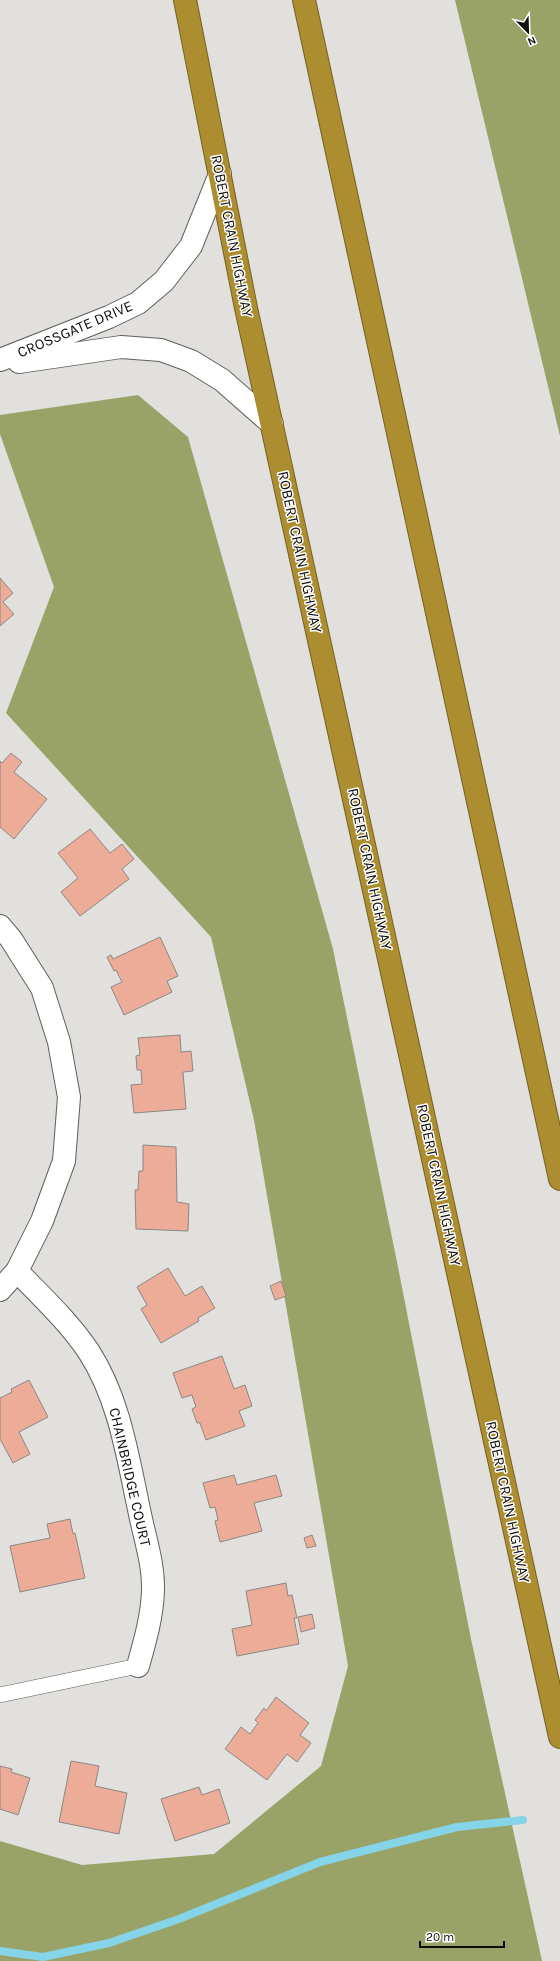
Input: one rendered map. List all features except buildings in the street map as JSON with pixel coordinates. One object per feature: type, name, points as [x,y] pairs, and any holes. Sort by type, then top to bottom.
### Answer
[{"type":"highway","name":"ROBERT CRAIN HIGHWAY","points":[[185,0],[272,424],[560,1737]]},
{"type":"highway","points":[[304,0],[560,1179]]},
{"type":"street","name":"CROSSGATE DRIVE","points":[[0,360],[120,312],[138,303],[164,281],[191,246],[220,174]]},
{"type":"street","name":"CROSSGATE DRIVE","points":[[0,365],[122,347],[161,350],[191,361],[222,380],[272,424]]},
{"type":"street","points":[[0,926],[11,939],[42,988],[59,1042],[69,1097],[64,1161],[42,1221],[17,1271],[0,1290]]},
{"type":"street","name":"CHAINBRIDGE COURT","points":[[17,1271],[65,1321],[89,1352],[106,1384],[119,1417],[151,1564],[153,1591],[149,1623],[138,1666]]},
{"type":"lane","points":[[0,1695],[138,1666]]},
{"type":"green space","points":[[455,0],[560,0],[560,436]]},
{"type":"green space","points":[[138,395],[188,437],[333,949],[397,1262],[471,1639],[542,1961],[0,1961],[0,1841],[82,1865],[214,1854],[321,1766],[348,1666],[254,1120],[211,937],[6,713],[54,587],[0,434],[0,415]]},
{"type":"waterway","points":[[0,1951],[43,1957],[109,1943],[179,1919],[320,1862],[457,1827],[523,1820]]}]
